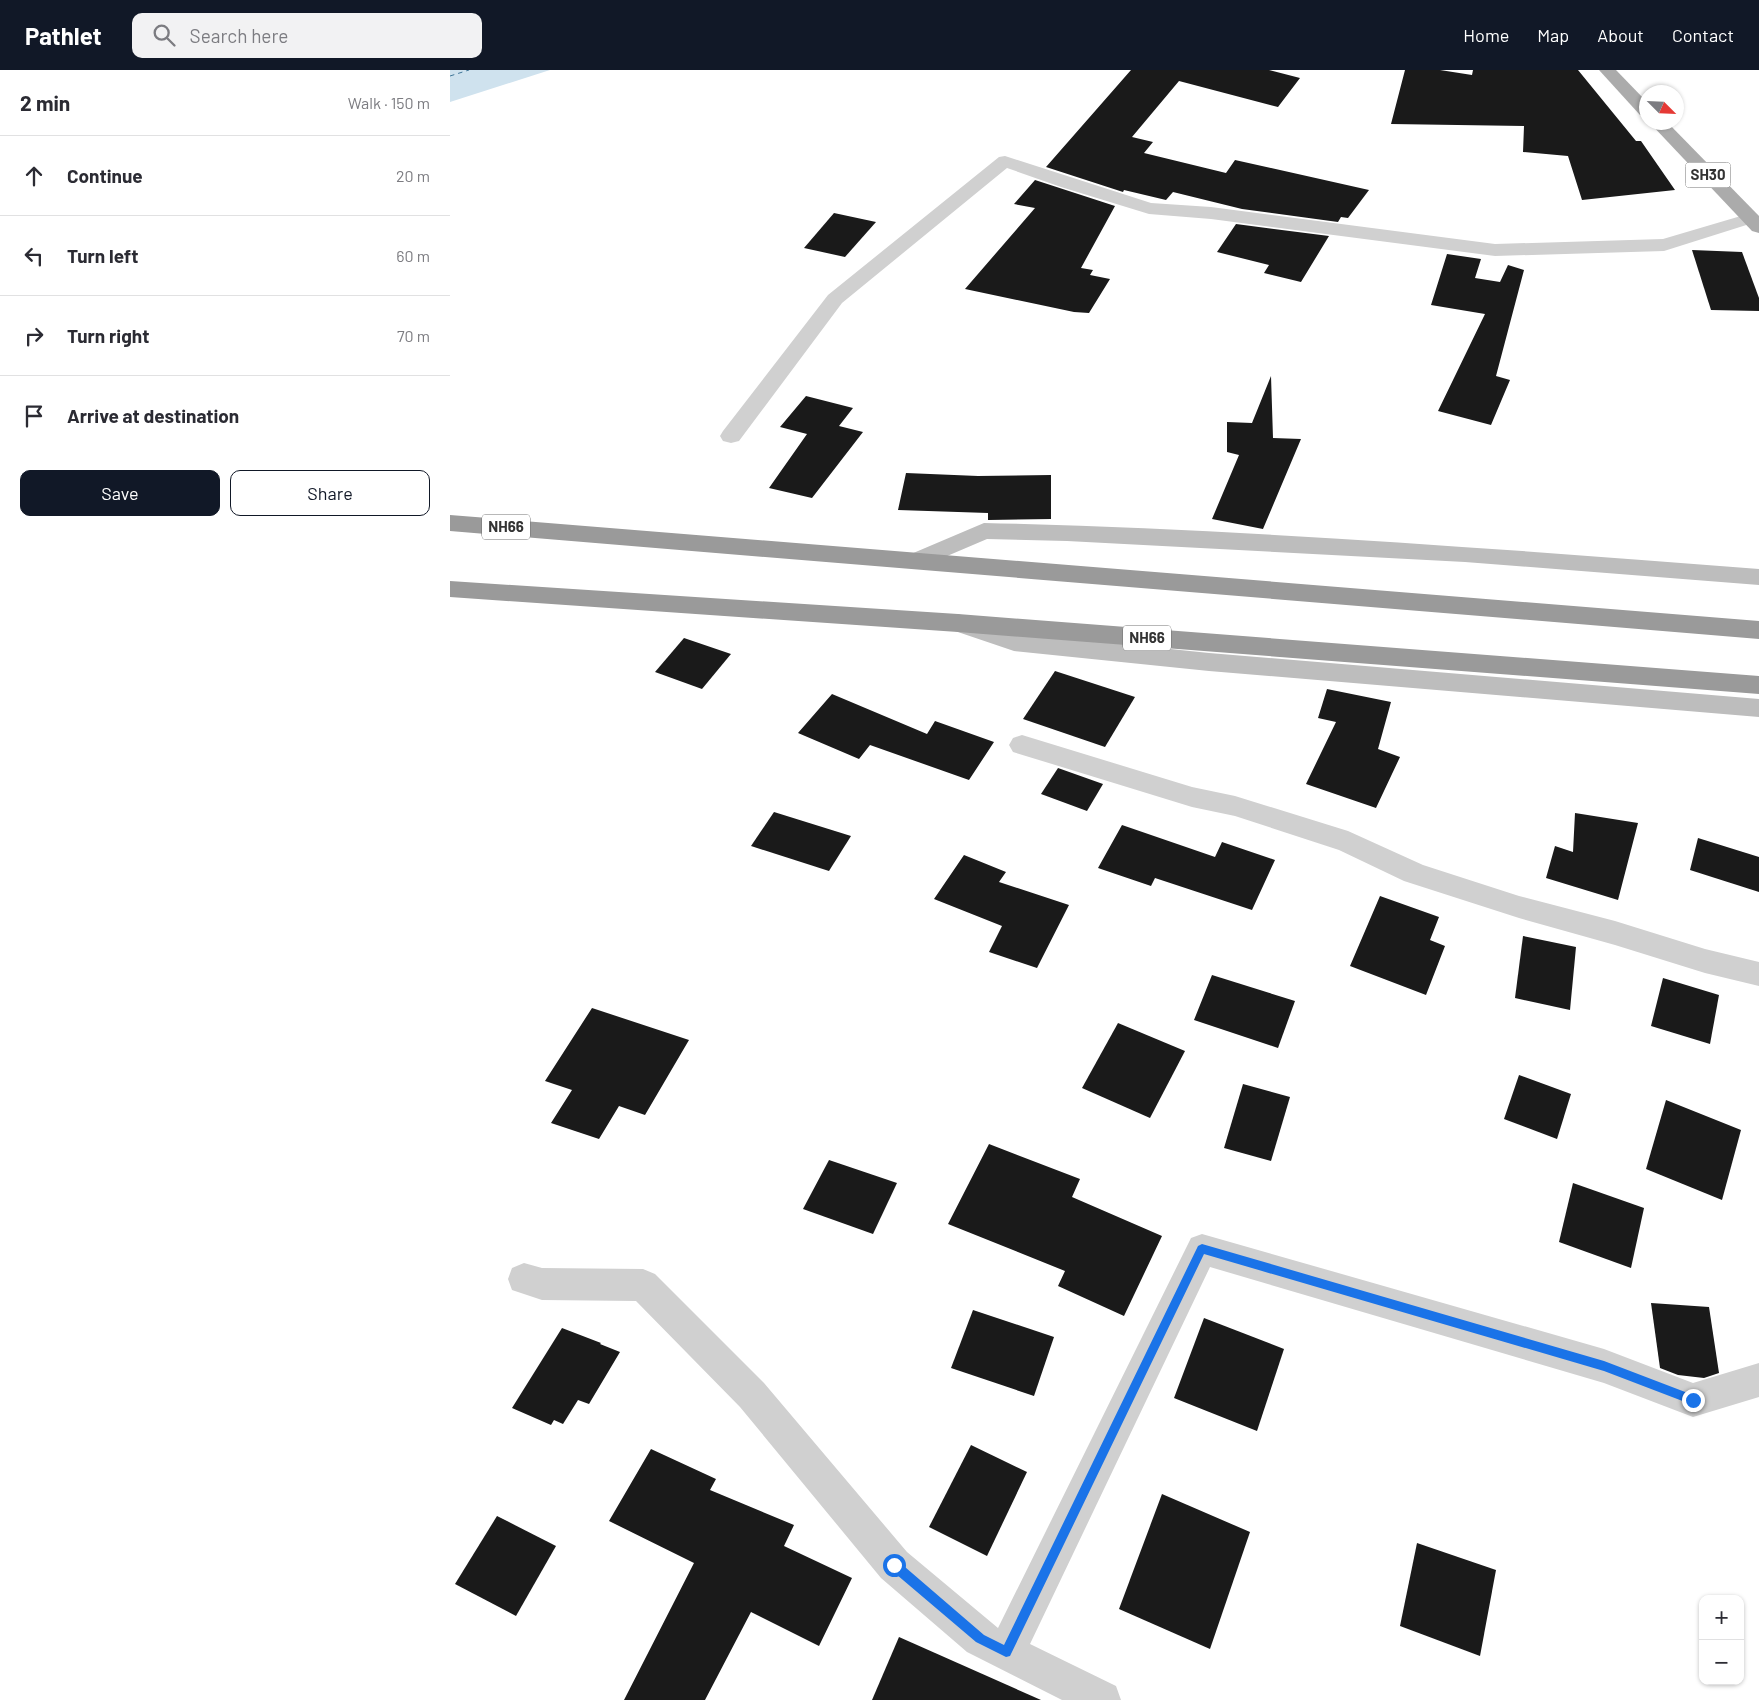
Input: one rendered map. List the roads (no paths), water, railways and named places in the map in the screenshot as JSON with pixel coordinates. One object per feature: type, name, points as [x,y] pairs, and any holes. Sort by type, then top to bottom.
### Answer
[{"type":"highway","name":"NH66","points":[[450,523],[1759,630]]},
{"type":"highway","name":"NH66","points":[[450,589],[958,623],[1759,685]]},
{"type":"main road","points":[[1607,70],[1639,104]]},
{"type":"main road","name":"SH30","points":[[1666,130],[1755,223]]},
{"type":"street","points":[[731,436],[835,300],[1005,160],[1067,184],[1149,208],[1211,213],[1494,250],[1664,245],[1755,223]]},
{"type":"street","points":[[919,560],[984,531],[1002,531],[1465,554],[1759,577]]},
{"type":"street","points":[[958,623],[1014,642],[1268,667],[1759,708]]},
{"type":"street","points":[[1022,745],[1192,797],[1235,806],[1339,839],[1414,872],[1519,907],[1615,933],[1705,961],[1759,974]]},
{"type":"street","points":[[1006,1652],[1202,1249],[1604,1366],[1693,1400],[1759,1380]]},
{"type":"street","points":[[524,1279],[542,1284],[643,1285],[752,1395],[894,1565],[980,1638],[1102,1700]]},
{"type":"water","points":[[450,70],[550,70],[450,102]]}]
